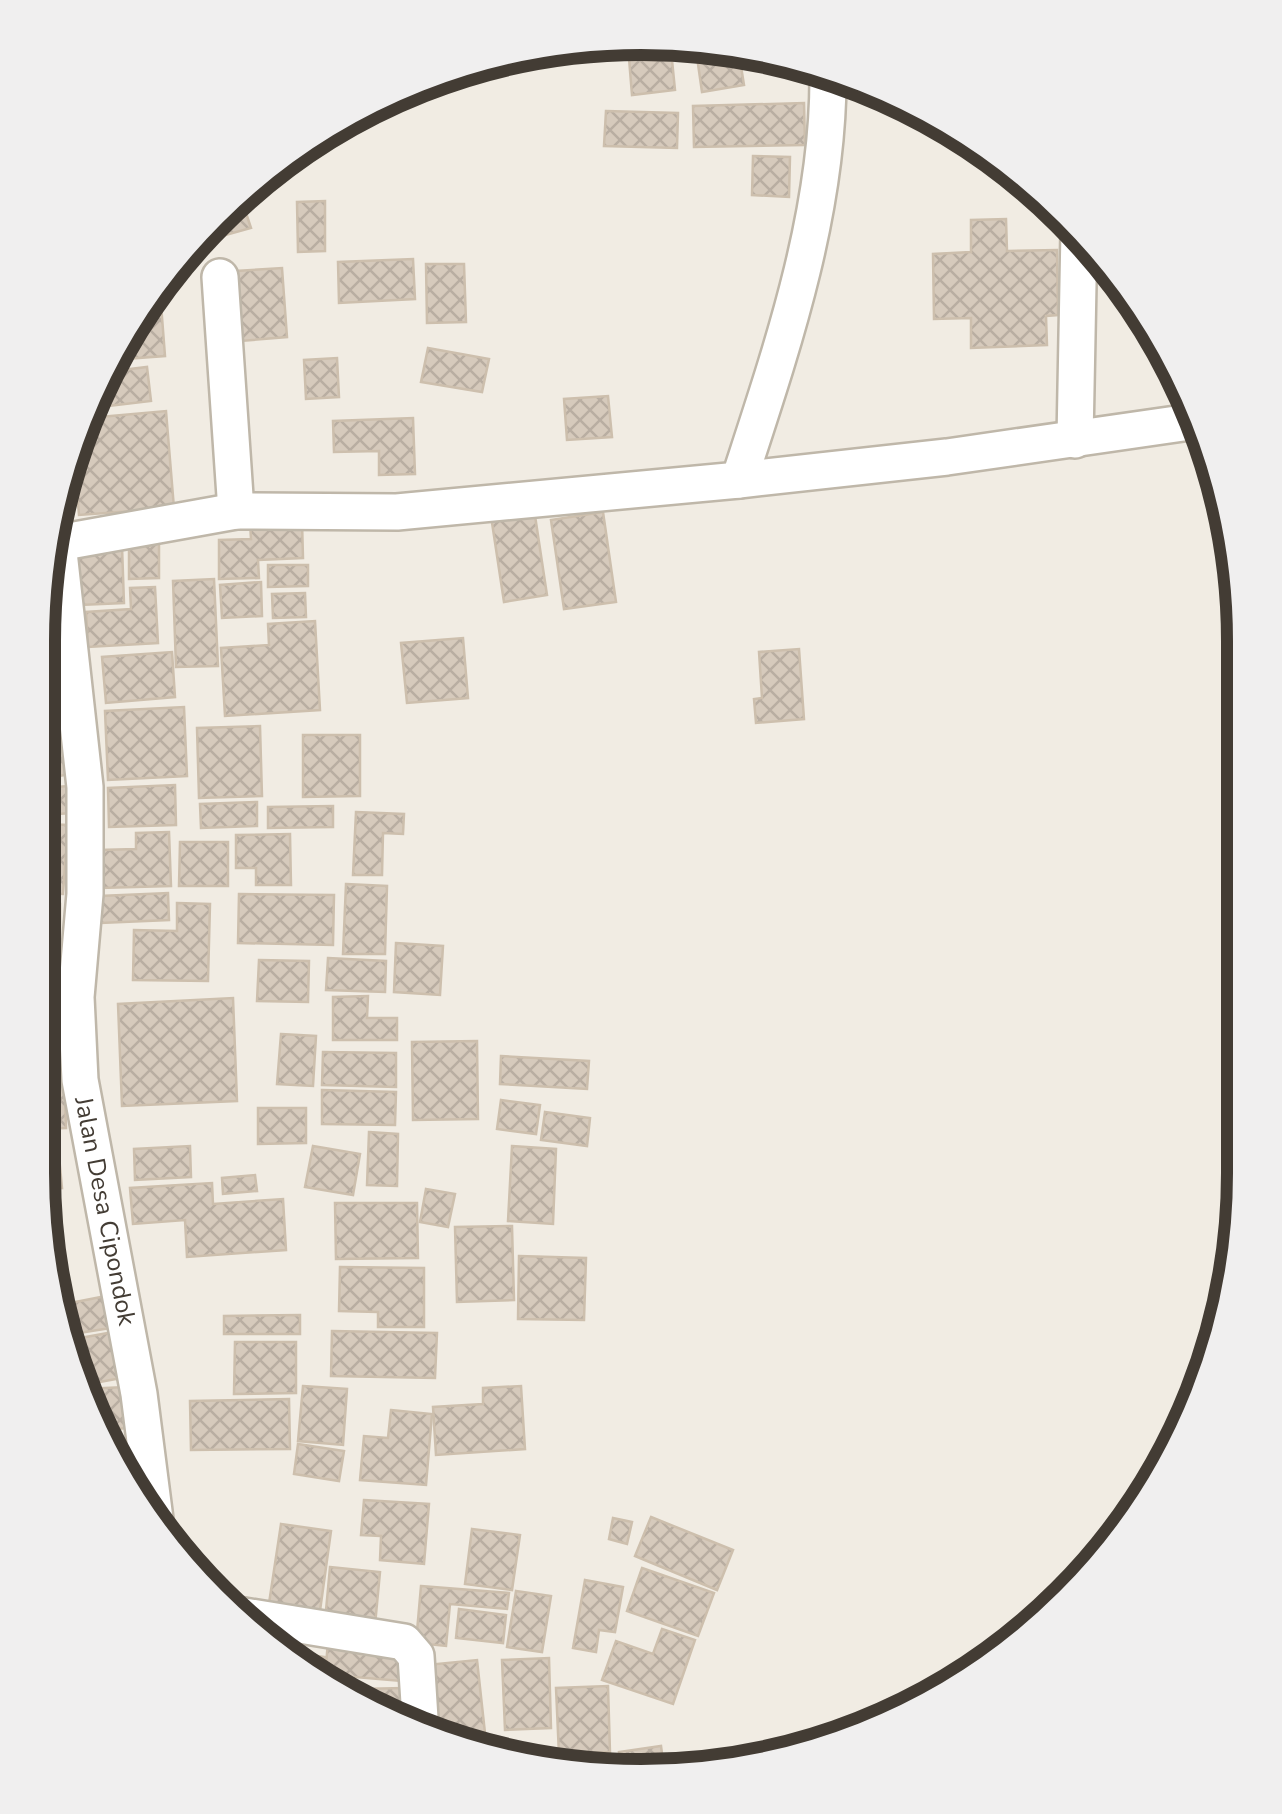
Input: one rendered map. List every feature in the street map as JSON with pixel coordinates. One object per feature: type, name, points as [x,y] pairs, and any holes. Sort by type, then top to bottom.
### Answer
[{"type":"street","points":[[739,480],[781,352],[804,257],[824,150],[828,86]]},
{"type":"street","points":[[1075,440],[1079,252]]},
{"type":"street","points":[[220,277],[236,511]]},
{"type":"street","points":[[65,533],[236,511],[397,512],[739,480],[1075,440],[1184,423]]},
{"type":"street","name":"Jalan Desa Cipondok","points":[[59,579],[85,786],[85,894],[76,997],[80,1080],[140,1394],[152,1496]]},
{"type":"street","points":[[261,1619],[404,1642],[416,1656],[420,1715]]},
{"type":"building","points":[[629,55],[672,56],[675,90],[632,95]]},
{"type":"building","points":[[697,58],[741,64],[744,85],[702,92]]},
{"type":"building","points":[[804,103],[805,145],[694,147],[693,106]]},
{"type":"building","points":[[606,111],[678,113],[677,148],[604,146]]},
{"type":"building","points":[[753,156],[790,157],[789,197],[752,195]]},
{"type":"building","points":[[325,201],[325,251],[298,252],[297,202]]},
{"type":"building","points":[[245,210],[251,228],[217,237]]},
{"type":"building","points":[[1006,219],[1007,251],[1057,250],[1058,315],[1046,316],[1047,345],[971,348],[971,318],[934,319],[933,254],[971,252],[971,220]]},
{"type":"building","points":[[413,259],[415,299],[339,303],[338,262]]},
{"type":"building","points":[[426,264],[464,264],[466,322],[427,323]]},
{"type":"building","points":[[282,268],[287,337],[241,341],[236,271]]},
{"type":"building","points":[[161,305],[165,356],[128,359]]},
{"type":"building","points":[[428,348],[489,359],[482,392],[421,382]]},
{"type":"building","points":[[337,358],[339,397],[306,399],[304,360]]},
{"type":"building","points":[[147,367],[151,401],[105,406],[122,370]]},
{"type":"building","points":[[608,396],[612,437],[567,440],[564,399]]},
{"type":"building","points":[[166,411],[174,508],[79,515],[76,484],[100,417]]},
{"type":"building","points":[[413,418],[415,474],[379,475],[379,451],[334,452],[333,421]]},
{"type":"building","points":[[534,509],[547,595],[504,602],[491,516]]},
{"type":"building","points":[[603,512],[616,602],[564,609],[551,520]]},
{"type":"building","points":[[302,521],[303,558],[258,560],[259,578],[219,579],[219,540],[251,539],[250,523]]},
{"type":"building","points":[[159,539],[159,578],[129,579],[129,540]]},
{"type":"building","points":[[122,546],[124,603],[80,605],[78,548]]},
{"type":"building","points":[[268,565],[308,565],[308,586],[268,587]]},
{"type":"building","points":[[214,579],[218,666],[176,667],[173,581]]},
{"type":"building","points":[[261,582],[262,616],[222,618],[220,585]]},
{"type":"building","points":[[155,587],[158,643],[88,647],[86,612],[131,609],[130,588]]},
{"type":"building","points":[[305,593],[306,617],[273,618],[272,594]]},
{"type":"building","points":[[315,621],[320,710],[225,716],[221,648],[269,645],[268,624]]},
{"type":"building","points":[[463,638],[468,698],[407,703],[401,643]]},
{"type":"building","points":[[799,649],[804,719],[756,723],[754,699],[762,698],[759,652]]},
{"type":"building","points":[[172,652],[175,697],[106,703],[102,657]]},
{"type":"building","points":[[55,653],[60,653],[66,721],[55,722]]},
{"type":"building","points":[[184,707],[187,776],[108,780],[105,711]]},
{"type":"building","points":[[260,726],[262,796],[199,798],[197,728]]},
{"type":"building","points":[[65,727],[72,774],[55,777],[55,728]]},
{"type":"building","points":[[303,735],[360,735],[360,796],[303,797]]},
{"type":"building","points":[[175,785],[176,825],[109,827],[108,788]]},
{"type":"building","points":[[68,786],[71,813],[55,814],[55,787]]},
{"type":"building","points":[[257,802],[257,826],[201,828],[200,804]]},
{"type":"building","points":[[333,806],[333,827],[268,828],[268,807]]},
{"type":"building","points":[[356,812],[404,814],[403,834],[383,833],[382,875],[353,875]]},
{"type":"building","points":[[55,824],[68,825],[63,894],[55,894]]},
{"type":"building","points":[[169,832],[171,886],[100,888],[99,850],[136,849],[136,833]]},
{"type":"building","points":[[290,834],[291,885],[256,885],[256,868],[236,868],[236,835]]},
{"type":"building","points":[[180,842],[228,842],[228,886],[179,886]]},
{"type":"building","points":[[346,884],[387,886],[385,954],[343,954]]},
{"type":"building","points":[[168,893],[169,920],[101,923],[100,896]]},
{"type":"building","points":[[239,894],[334,895],[333,945],[238,943]]},
{"type":"building","points":[[177,903],[210,904],[208,981],[133,980],[134,930],[177,931]]},
{"type":"building","points":[[55,904],[60,904],[60,959],[55,959]]},
{"type":"building","points":[[396,943],[443,946],[440,995],[394,992]]},
{"type":"building","points":[[328,958],[386,961],[385,992],[326,990]]},
{"type":"building","points":[[259,960],[309,961],[308,1002],[257,1001]]},
{"type":"building","points":[[55,965],[61,965],[61,1012],[55,1012]]},
{"type":"building","points":[[368,996],[367,1018],[397,1018],[397,1040],[333,1040],[333,997]]},
{"type":"building","points":[[233,998],[237,1101],[122,1106],[118,1004]]},
{"type":"building","points":[[55,1018],[60,1018],[61,1055],[55,1055]]},
{"type":"building","points":[[281,1034],[316,1036],[313,1086],[277,1084]]},
{"type":"building","points":[[477,1041],[478,1119],[413,1120],[412,1042]]},
{"type":"building","points":[[323,1052],[396,1053],[396,1087],[322,1085]]},
{"type":"building","points":[[501,1056],[589,1061],[587,1089],[500,1084]]},
{"type":"building","points":[[55,1060],[64,1060],[66,1128],[55,1128]]},
{"type":"building","points":[[322,1090],[396,1092],[395,1125],[322,1124]]},
{"type":"building","points":[[501,1100],[540,1105],[536,1134],[497,1129]]},
{"type":"building","points":[[258,1108],[306,1108],[306,1143],[258,1144]]},
{"type":"building","points":[[545,1112],[590,1118],[587,1146],[541,1140]]},
{"type":"building","points":[[369,1132],[398,1134],[397,1186],[367,1185]]},
{"type":"building","points":[[55,1134],[62,1188],[55,1189],[55,1173]]},
{"type":"building","points":[[190,1146],[191,1177],[135,1180],[134,1149]]},
{"type":"building","points":[[313,1146],[360,1154],[353,1195],[305,1187]]},
{"type":"building","points":[[512,1146],[556,1149],[553,1224],[508,1221]]},
{"type":"building","points":[[255,1175],[257,1191],[223,1194],[222,1178]]},
{"type":"building","points":[[212,1183],[213,1204],[283,1199],[286,1250],[187,1257],[185,1220],[133,1224],[130,1188]]},
{"type":"building","points":[[426,1189],[455,1194],[448,1227],[420,1222]]},
{"type":"building","points":[[335,1203],[417,1203],[418,1258],[336,1259]]},
{"type":"building","points":[[512,1226],[514,1300],[457,1302],[455,1227]]},
{"type":"building","points":[[519,1256],[586,1258],[584,1320],[518,1319]]},
{"type":"building","points":[[340,1267],[424,1268],[424,1327],[378,1327],[378,1312],[339,1311]]},
{"type":"building","points":[[111,1295],[117,1327],[78,1333],[70,1303]]},
{"type":"building","points":[[300,1315],[300,1334],[224,1334],[224,1316]]},
{"type":"building","points":[[119,1331],[127,1377],[95,1383],[79,1338]]},
{"type":"building","points":[[332,1331],[437,1333],[435,1378],[331,1376]]},
{"type":"building","points":[[235,1342],[296,1342],[296,1393],[234,1394]]},
{"type":"building","points":[[303,1386],[347,1389],[343,1445],[298,1441]]},
{"type":"building","points":[[521,1386],[525,1449],[436,1455],[433,1407],[483,1404],[483,1388]]},
{"type":"building","points":[[125,1387],[127,1428],[114,1429],[97,1388]]},
{"type":"building","points":[[289,1399],[290,1449],[191,1450],[190,1401]]},
{"type":"building","points":[[391,1410],[432,1414],[426,1485],[360,1480],[364,1436],[388,1438]]},
{"type":"building","points":[[132,1438],[134,1467],[134,1466],[119,1439]]},
{"type":"building","points":[[298,1444],[344,1451],[339,1481],[294,1474]]},
{"type":"building","points":[[364,1500],[429,1504],[424,1564],[380,1560],[381,1536],[361,1535]]},
{"type":"building","points":[[651,1517],[733,1550],[717,1590],[635,1556]]},
{"type":"building","points":[[613,1518],[632,1522],[627,1544],[609,1539]]},
{"type":"building","points":[[281,1524],[331,1531],[319,1618],[268,1610]]},
{"type":"building","points":[[472,1529],[520,1535],[512,1590],[465,1584]]},
{"type":"building","points":[[330,1567],[380,1572],[375,1625],[325,1621]]},
{"type":"building","points":[[642,1568],[714,1593],[698,1636],[627,1611]]},
{"type":"building","points":[[585,1580],[623,1587],[615,1632],[599,1630],[596,1652],[573,1648]]},
{"type":"building","points":[[421,1586],[509,1593],[507,1609],[450,1604],[446,1646],[416,1643]]},
{"type":"building","points":[[516,1591],[551,1596],[542,1652],[507,1647]]},
{"type":"building","points":[[459,1609],[506,1615],[503,1643],[456,1638]]},
{"type":"building","points":[[662,1629],[695,1640],[673,1704],[602,1680],[616,1641],[653,1654]]},
{"type":"building","points":[[328,1641],[405,1647],[401,1681],[355,1677],[354,1683],[326,1667]]},
{"type":"building","points":[[307,1655],[325,1657],[324,1666]]},
{"type":"building","points":[[549,1658],[551,1728],[505,1730],[502,1660]]},
{"type":"building","points":[[477,1660],[485,1733],[473,1734],[431,1720],[426,1665]]},
{"type":"building","points":[[608,1686],[610,1752],[559,1753],[556,1688]]},
{"type":"building","points":[[403,1688],[403,1708],[382,1699],[364,1689]]},
{"type":"building","points":[[661,1746],[663,1758],[620,1758],[619,1752]]}]
